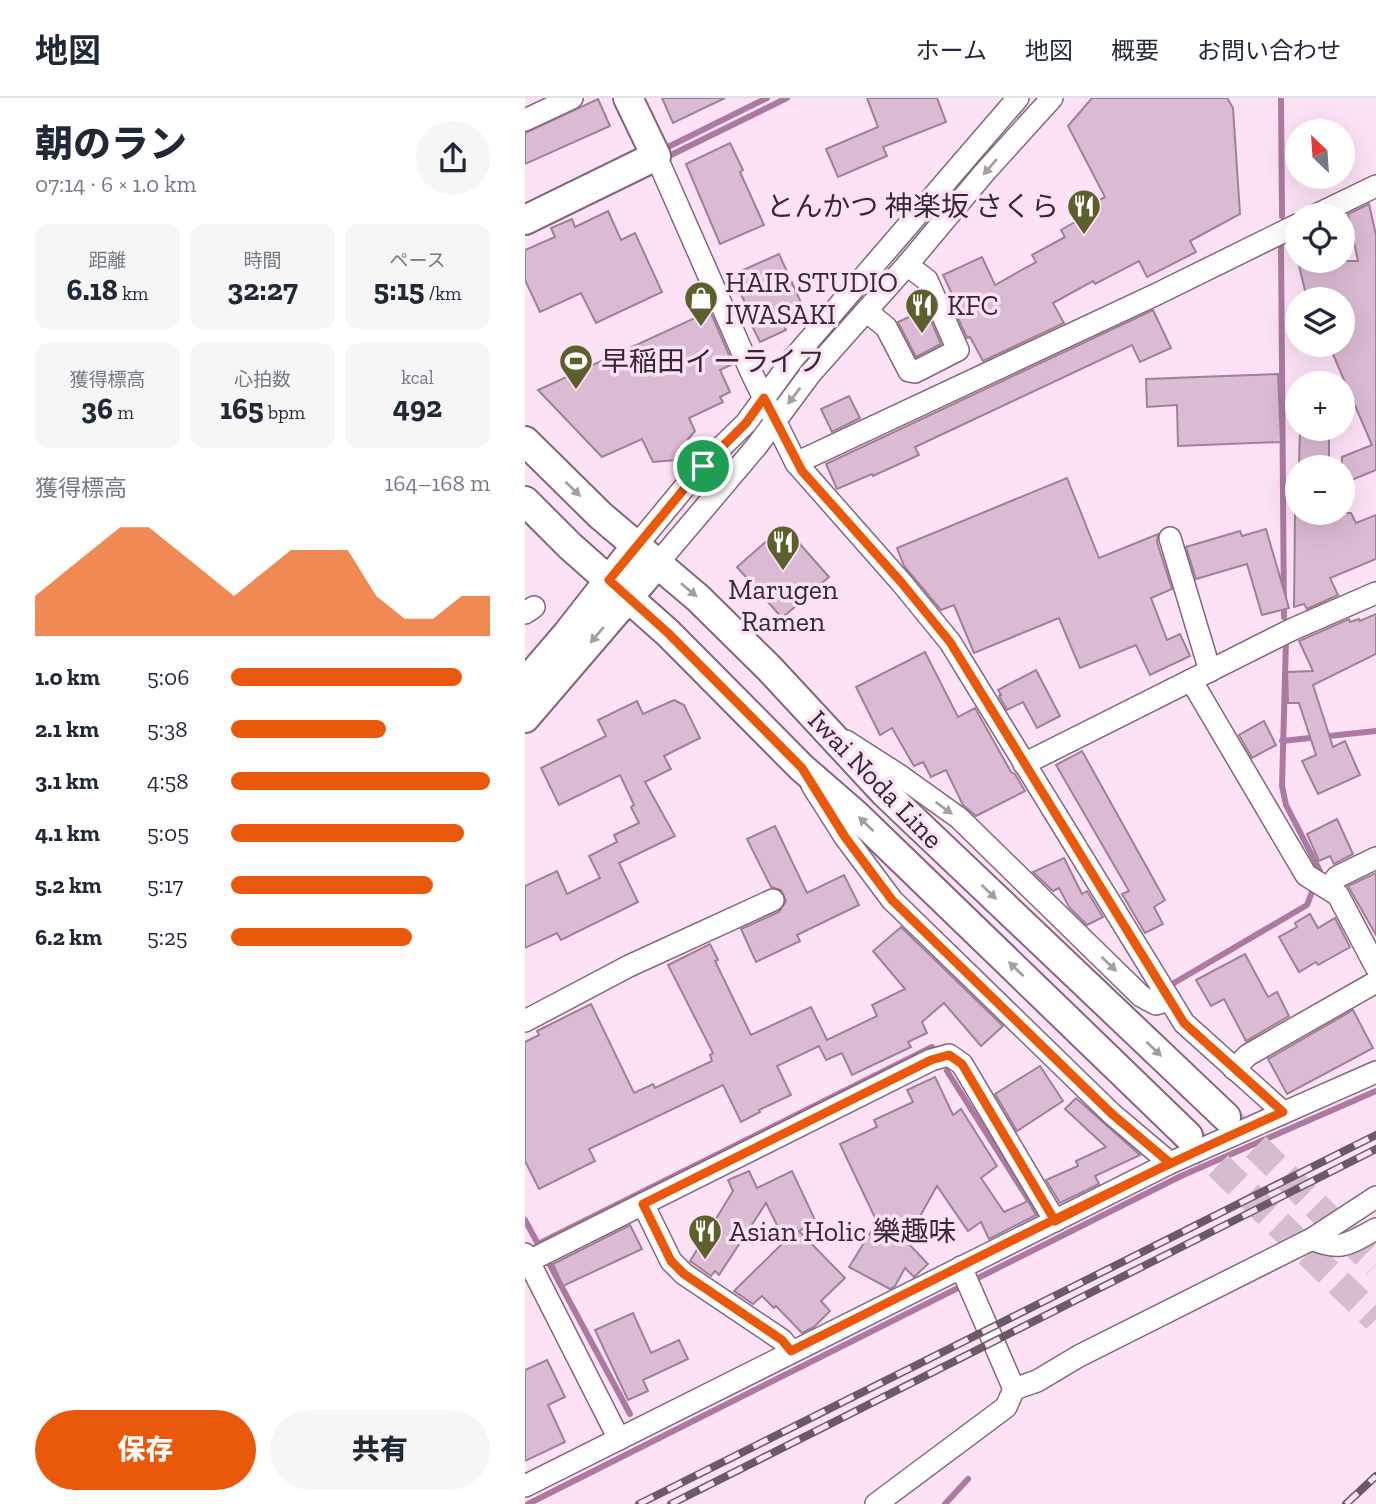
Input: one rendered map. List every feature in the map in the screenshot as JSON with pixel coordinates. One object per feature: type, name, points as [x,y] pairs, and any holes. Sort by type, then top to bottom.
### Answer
[{"type":"main road","points":[[525,220],[656,156],[628,98]]},
{"type":"main road","name":"Iwai Noda Line","points":[[525,441],[600,515],[698,598],[885,793],[1226,1117]]},
{"type":"main road","name":"Iwai Noda Line","points":[[525,501],[668,633],[802,768],[855,814],[1188,1136]]},
{"type":"main road","points":[[525,718],[647,555]]},
{"type":"main road","points":[[525,682],[619,589]]},
{"type":"street","points":[[525,120],[572,98]]},
{"type":"street","points":[[647,555],[703,466],[746,423],[792,360],[1018,98]]},
{"type":"street","points":[[647,555],[775,421],[811,373],[1052,98]]},
{"type":"street","points":[[991,128],[1009,144]]},
{"type":"street","points":[[656,156],[764,398],[796,463],[939,628],[960,657],[1184,1023],[1283,1112]]},
{"type":"street","points":[[1341,203],[1376,186]]},
{"type":"street","points":[[796,463],[1285,231]]},
{"type":"street","points":[[866,310],[886,327],[909,371],[915,372],[958,349],[927,280],[908,265]]},
{"type":"street","points":[[1170,538],[1201,676],[1306,875],[1326,883],[1338,895],[1376,967]]},
{"type":"street","points":[[1024,764],[1293,629],[1376,593]]},
{"type":"street","points":[[826,729],[899,775],[959,818],[1142,996],[1156,1004],[1170,1000]]},
{"type":"street","points":[[802,768],[845,837],[892,900],[1112,1114],[1170,1163]]},
{"type":"street","points":[[1326,883],[1376,858]]},
{"type":"street","points":[[525,1021],[629,966],[773,900]]},
{"type":"street","points":[[1234,1069],[1248,1055],[1376,982]]},
{"type":"street","points":[[619,1439],[526,1260],[931,1060],[949,1055],[962,1064],[1055,1221]]},
{"type":"street","points":[[525,1486],[791,1351],[965,1277],[1055,1221],[1170,1163],[1376,1072]]},
{"type":"street","points":[[876,1504],[1006,1407],[1014,1389],[1037,1381],[1079,1356],[1312,1239],[1376,1197]]},
{"type":"street","points":[[643,1204],[671,1261],[684,1274],[782,1340],[791,1351]]},
{"type":"street","points":[[1312,1239],[1329,1246],[1345,1246],[1376,1229]]},
{"type":"street","points":[[965,1277],[1014,1389]]},
{"type":"building","points":[[662,98],[725,98],[673,123]]},
{"type":"building","points":[[867,98],[937,98],[946,122],[883,147],[887,156],[838,177],[826,149],[878,127]]},
{"type":"building","points":[[1092,98],[1227,98],[1233,108],[1240,214],[1190,241],[1196,252],[1147,277],[1139,261],[1095,284],[1093,281],[1053,303],[1064,323],[983,361],[970,337],[967,338],[949,298],[953,296],[943,275],[982,257],[995,285],[1036,262],[1032,255],[1065,237],[1061,230],[1087,215],[1083,209],[1105,197],[1068,126]]},
{"type":"building","points":[[598,99],[610,126],[525,164],[525,133]]},
{"type":"building","points":[[730,143],[764,225],[720,244],[686,164]]},
{"type":"building","points":[[1369,204],[1376,235],[1376,470],[1355,479],[1355,455],[1347,455],[1372,445],[1355,405],[1355,371],[1340,371],[1334,357],[1355,357],[1355,287],[1304,287],[1301,273],[1355,273],[1355,261],[1358,261],[1355,247],[1355,211]]},
{"type":"building","points":[[608,211],[621,240],[635,233],[662,292],[596,323],[581,293],[540,312],[525,280],[525,250],[555,237],[551,228],[572,219],[575,227]]},
{"type":"building","points":[[779,254],[804,309],[781,320],[786,330],[760,342],[742,306],[746,305],[732,275]]},
{"type":"building","points":[[926,309],[941,344],[916,357],[898,322]]},
{"type":"building","points":[[1153,310],[1171,348],[1140,362],[1132,345],[915,447],[919,455],[837,489],[826,464]]},
{"type":"building","points":[[710,311],[733,364],[720,370],[730,392],[720,397],[723,402],[689,418],[695,431],[688,439],[692,442],[676,460],[653,462],[642,439],[602,457],[538,390]]},
{"type":"building","points":[[1278,374],[1281,442],[1178,446],[1177,405],[1147,407],[1146,379]]},
{"type":"building","points":[[849,396],[860,418],[832,432],[821,409]]},
{"type":"building","points":[[1300,441],[1329,441],[1329,455],[1299,455]]},
{"type":"building","points":[[1067,478],[1099,558],[1158,534],[1157,542],[1172,589],[1151,598],[1167,640],[1180,634],[1190,656],[1150,675],[1136,645],[1080,668],[1059,618],[974,653],[954,605],[941,610],[904,566],[897,548]]},
{"type":"building","points":[[1376,515],[1376,559],[1330,578],[1338,595],[1307,609],[1304,604],[1294,607],[1295,525],[1355,525],[1355,521],[1356,523]]},
{"type":"building","points":[[784,526],[829,577],[782,618],[737,567]]},
{"type":"building","points":[[1266,529],[1289,608],[1262,615],[1247,564],[1196,579],[1186,547],[1240,531],[1242,536]]},
{"type":"building","points":[[1376,614],[1376,654],[1313,685],[1333,747],[1345,741],[1360,775],[1318,794],[1302,761],[1316,755],[1299,703],[1288,703],[1287,672],[1313,671],[1299,641],[1349,619],[1350,622],[1360,621]]},
{"type":"building","points":[[925,652],[958,717],[975,708],[1011,772],[1025,791],[976,816],[963,805],[946,770],[931,777],[923,762],[914,766],[892,728],[880,735],[856,687]]},
{"type":"building","points":[[1036,670],[1060,716],[1037,728],[1023,702],[1007,710],[998,690]]},
{"type":"building","points":[[674,700],[684,705],[700,738],[664,756],[671,769],[645,782],[675,836],[619,863],[638,902],[561,940],[557,933],[525,948],[525,886],[557,871],[567,894],[600,878],[589,856],[617,842],[614,835],[639,823],[620,775],[559,805],[541,768],[606,736],[598,720],[637,701],[643,714]]},
{"type":"building","points":[[1264,721],[1276,745],[1252,758],[1239,735]]},
{"type":"building","points":[[1082,751],[1165,900],[1154,907],[1163,924],[1145,933],[1122,894],[1129,891],[1056,765]]},
{"type":"building","points":[[1337,819],[1353,854],[1334,864],[1330,856],[1319,861],[1307,834]]},
{"type":"building","points":[[775,826],[807,893],[844,875],[859,905],[797,935],[800,941],[756,962],[741,929],[779,912],[786,901],[781,890],[771,887],[747,839]]},
{"type":"building","points":[[1064,858],[1082,894],[1087,891],[1103,917],[1087,925],[1069,907],[1059,888],[1053,891],[1033,872]]},
{"type":"building","points":[[1376,873],[1376,935],[1348,886]]},
{"type":"building","points":[[1310,914],[1318,928],[1335,918],[1350,947],[1299,972],[1279,937],[1297,927],[1295,923]]},
{"type":"building","points":[[901,927],[1003,1026],[981,1046],[944,1003],[922,1022],[927,1033],[908,1042],[911,1047],[852,1075],[842,1053],[826,1060],[819,1046],[777,1066],[791,1095],[741,1122],[723,1085],[589,1149],[595,1161],[539,1189],[525,1161],[525,1042],[539,1035],[537,1031],[591,1004],[634,1093],[653,1084],[655,1088],[712,1061],[710,1055],[713,1053],[668,965],[710,944],[718,960],[715,961],[751,1035],[811,1007],[827,1040],[877,1016],[872,1005],[905,989],[873,951]]},
{"type":"building","points":[[1245,954],[1268,997],[1277,992],[1289,1016],[1246,1041],[1224,999],[1211,1006],[1196,980]]},
{"type":"building","points":[[1353,1010],[1373,1048],[1287,1094],[1268,1059]]},
{"type":"building","points":[[1040,1066],[1063,1101],[1017,1131],[995,1094]]},
{"type":"building","points":[[935,1077],[953,1115],[961,1109],[997,1166],[981,1178],[1004,1212],[1028,1201],[1036,1215],[989,1239],[981,1222],[968,1231],[937,1186],[906,1241],[928,1264],[914,1277],[905,1268],[895,1286],[890,1289],[849,1267],[877,1222],[840,1144],[877,1127],[874,1120],[913,1102],[907,1090]]},
{"type":"building","points":[[1076,1098],[1140,1155],[1095,1176],[1099,1184],[1060,1203],[1046,1180],[1078,1166],[1076,1161],[1106,1147],[1065,1109]]},
{"type":"building","points":[[749,1171],[757,1188],[792,1171],[816,1222],[799,1231],[845,1278],[821,1301],[830,1311],[814,1327],[802,1333],[776,1306],[774,1308],[762,1296],[753,1304],[734,1291],[785,1241],[766,1203],[719,1275],[715,1271],[711,1276],[690,1261],[733,1191],[728,1180]]},
{"type":"building","points":[[630,1225],[642,1249],[563,1286],[553,1264]]},
{"type":"building","points":[[633,1313],[651,1353],[679,1340],[688,1359],[643,1380],[648,1391],[628,1400],[595,1330]]},
{"type":"building","points":[[547,1360],[565,1397],[548,1405],[565,1442],[525,1461],[525,1370]]},
{"type":"waterway","points":[[666,152],[668,147],[767,98]]},
{"type":"waterway","points":[[666,152],[671,155],[787,98]]},
{"type":"waterway","points":[[1281,98],[1282,216]]},
{"type":"waterway","points":[[1281,245],[1284,617]]},
{"type":"waterway","points":[[1174,983],[1307,905],[1320,871],[1286,805],[1282,786],[1286,640]]},
{"type":"waterway","points":[[1282,741],[1376,731]]},
{"type":"waterway","points":[[538,1244],[932,1047],[935,1051]]},
{"type":"waterway","points":[[947,1071],[1037,1213]]},
{"type":"waterway","points":[[528,1504],[1181,1176],[1376,1091]]},
{"type":"waterway","points":[[525,1220],[539,1246]]},
{"type":"waterway","points":[[550,1265],[630,1414]]},
{"type":"waterway","points":[[945,1504],[968,1479]]},
{"type":"tunnel","points":[[1226,1117],[1376,1265]]},
{"type":"tunnel","points":[[1188,1136],[1376,1319]]},
{"type":"railway","points":[[639,1504],[1376,1135]]},
{"type":"railway","points":[[671,1504],[1376,1149]]},
{"type":"railway","points":[[1346,1504],[1376,1476]]},
{"type":"place","name":"とんかつ 神楽坂 さくら","points":[[1084,236]]},
{"type":"place","name":"HAIR STUDIO IWASAKI","points":[[701,328]]},
{"type":"place","name":"KFC","points":[[922,335]]},
{"type":"place","name":"早稲田イーライフ","points":[[576,391]]},
{"type":"place","name":"Marugen Ramen","points":[[783,572]]},
{"type":"place","name":"Asian Holic 樂趣味","points":[[705,1261]]},
{"type":"route","points":[[703,466],[609,580],[668,633],[802,768],[845,837],[892,900],[1112,1114],[1170,1163],[1055,1221],[962,1064],[949,1055],[931,1060],[643,1204],[671,1261],[684,1274],[782,1340],[791,1351],[1055,1221],[1112,1192],[1170,1163],[1283,1112],[1184,1023],[950,642],[921,605],[802,471],[764,398],[746,423],[703,466]]}]
